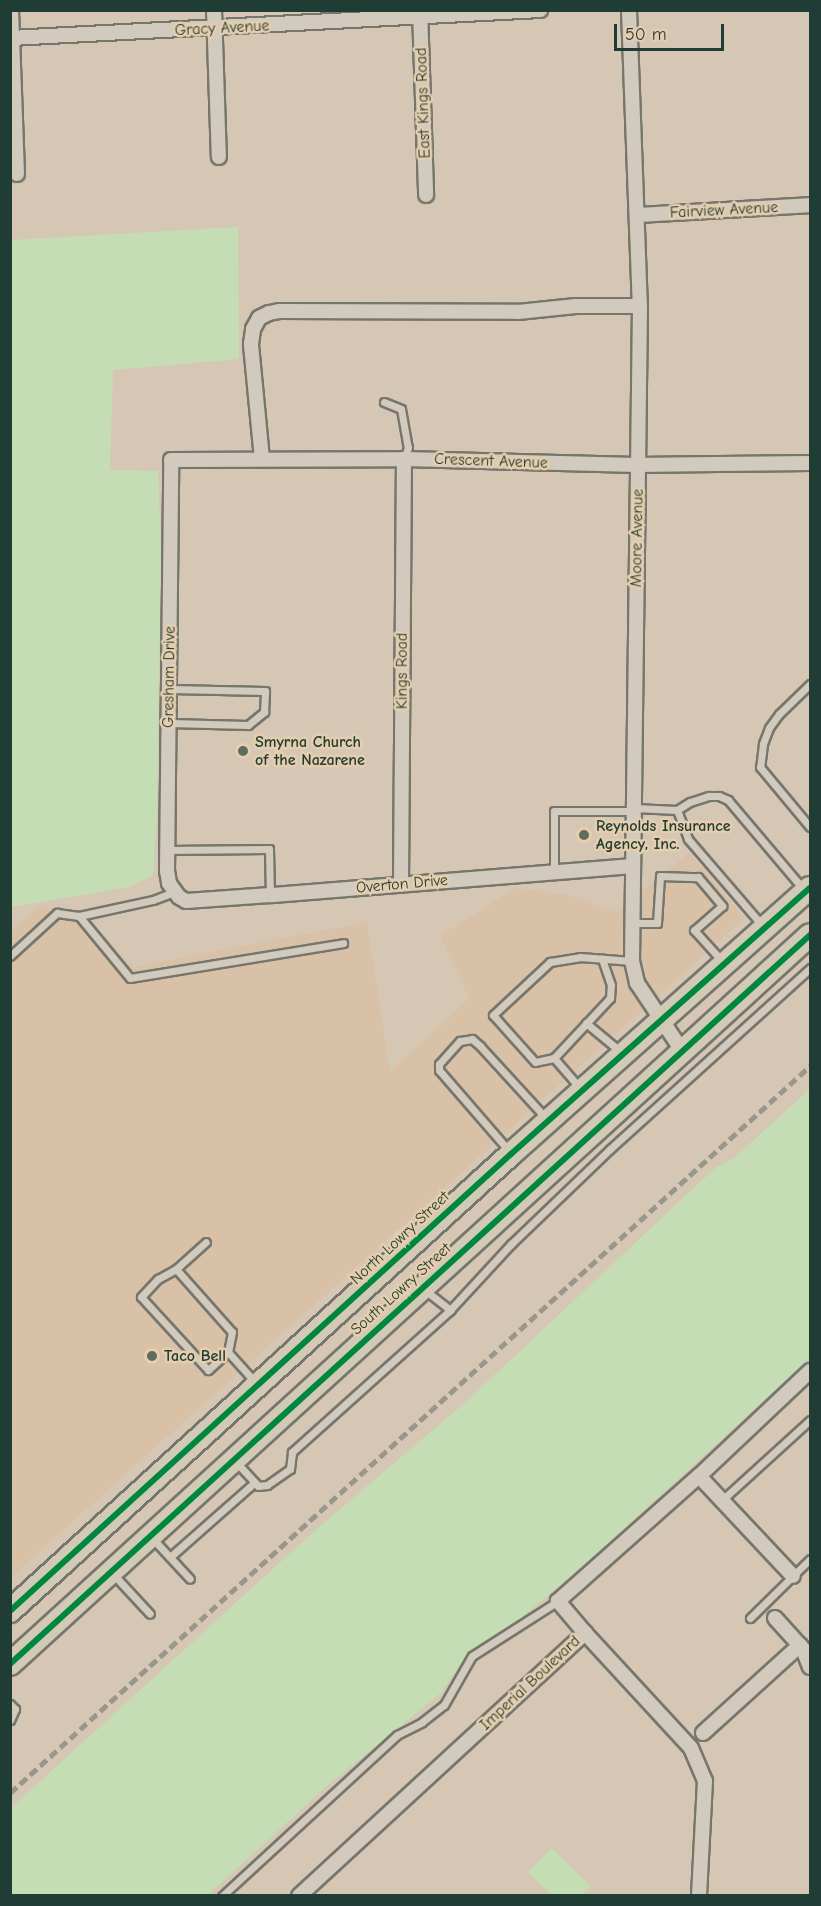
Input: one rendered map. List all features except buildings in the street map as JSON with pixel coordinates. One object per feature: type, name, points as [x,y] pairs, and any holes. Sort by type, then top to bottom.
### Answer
[{"type":"main road","name":"North Lowry Street","points":[[10,1611],[511,1154],[808,890]]},
{"type":"main road","name":"South Lowry Street","points":[[10,1664],[810,935]]},
{"type":"main road","points":[[395,1262],[422,1288]]},
{"type":"street","points":[[11,10],[17,174]]},
{"type":"street","points":[[214,10],[219,157]]},
{"type":"street","name":"Gracy Avenue","points":[[11,38],[214,28],[420,14],[540,10]]},
{"type":"street","name":"Moore Avenue","points":[[629,10],[640,306],[632,961],[637,983],[683,1052]]},
{"type":"street","name":"East Kings Road","points":[[420,14],[426,195]]},
{"type":"street","name":"Fairview Avenue","points":[[637,215],[810,205]]},
{"type":"street","points":[[262,459],[251,344],[252,329],[259,318],[269,313],[279,310],[518,312],[576,306],[640,306]]},
{"type":"street","name":"Crescent Avenue","points":[[171,460],[404,459],[637,465],[810,463]]},
{"type":"street","name":"Kings Road","points":[[401,884],[404,459]]},
{"type":"street","name":"Gresham Drive","points":[[171,460],[166,871],[174,892]]},
{"type":"street","name":"Overton Drive","points":[[174,892],[186,901],[633,866]]},
{"type":"street","points":[[558,1601],[699,1476],[810,1371]]},
{"type":"street","points":[[699,1476],[793,1576]]},
{"type":"street","name":"Imperial Boulevard","points":[[299,1896],[585,1633],[558,1601]]},
{"type":"street","points":[[775,1618],[800,1645],[810,1668]]},
{"type":"street","points":[[585,1633],[691,1748],[705,1781],[699,1896]]},
{"type":"street","points":[[703,1733],[800,1645]]},
{"type":"lane","points":[[384,402],[401,409],[408,447],[404,459]]},
{"type":"lane","points":[[810,684],[779,714],[769,728],[763,744],[760,767],[810,827]]},
{"type":"lane","points":[[169,723],[248,724],[264,712],[265,691],[170,689]]},
{"type":"lane","points":[[554,873],[554,811],[676,810],[690,802],[719,796],[728,800],[808,890]]},
{"type":"lane","points":[[676,810],[688,839],[764,928]]},
{"type":"lane","points":[[166,850],[268,849],[270,896]]},
{"type":"lane","points":[[633,923],[657,923],[660,876],[698,877],[722,906],[693,930],[725,963]]},
{"type":"lane","points":[[10,956],[57,913],[79,916],[153,900],[174,892]]},
{"type":"lane","points":[[79,916],[130,978],[343,943]]},
{"type":"lane","points":[[602,959],[610,985],[610,998],[554,1058],[535,1062],[493,1015],[550,962],[580,957],[632,961]]},
{"type":"lane","points":[[234,1460],[258,1486],[267,1485],[290,1468],[292,1452],[450,1310],[511,1244],[610,1149],[810,968]]},
{"type":"lane","points":[[586,1023],[624,1054]]},
{"type":"lane","points":[[511,1154],[439,1070],[439,1064],[460,1041],[472,1039],[480,1046],[549,1121]]},
{"type":"lane","points":[[554,1058],[583,1091]]},
{"type":"lane","points":[[176,1269],[232,1332],[228,1352],[208,1370],[141,1297],[158,1279],[176,1269],[206,1242]]},
{"type":"lane","points":[[422,1288],[450,1310]]},
{"type":"lane","points":[[228,1352],[259,1386]]},
{"type":"lane","points":[[721,1501],[810,1420]]},
{"type":"lane","points":[[170,1557],[254,1483]]},
{"type":"lane","points":[[150,1536],[190,1579]]},
{"type":"lane","points":[[750,1618],[810,1559]]},
{"type":"lane","points":[[111,1572],[150,1614]]},
{"type":"lane","points":[[222,1896],[397,1735],[422,1722],[444,1705],[472,1656],[558,1601]]},
{"type":"lane","points":[[10,1704],[15,1709],[10,1720]]},
{"type":"shaded area","points":[[689,853],[745,918],[11,1577],[11,932],[37,907],[81,910],[133,967],[367,922],[390,1072],[469,998],[440,936],[515,888],[567,895],[616,912]]},
{"type":"green space","points":[[238,227],[239,359],[113,370],[110,470],[158,471],[161,543],[157,814],[153,875],[129,887],[11,907],[11,240]]},
{"type":"green space","points":[[810,1089],[810,1358],[584,1565],[521,1618],[468,1652],[441,1693],[328,1785],[208,1895],[11,1895],[11,1808],[310,1535],[468,1400],[715,1168],[734,1158]]},
{"type":"green space","points":[[551,1848],[591,1886],[582,1895],[552,1895],[528,1873]]},
{"type":"railway","points":[[10,1793],[810,1066]]},
{"type":"cycle path","points":[[10,1611],[511,1154],[810,888]]},
{"type":"cycle path","points":[[10,1664],[810,935]]},
{"type":"place","name":"Smyrna Church of the Nazarene","points":[[243,751]]},
{"type":"place","name":"Reynolds Insurance Agency, Inc.","points":[[584,835]]},
{"type":"place","name":"Taco Bell","points":[[152,1356]]}]
